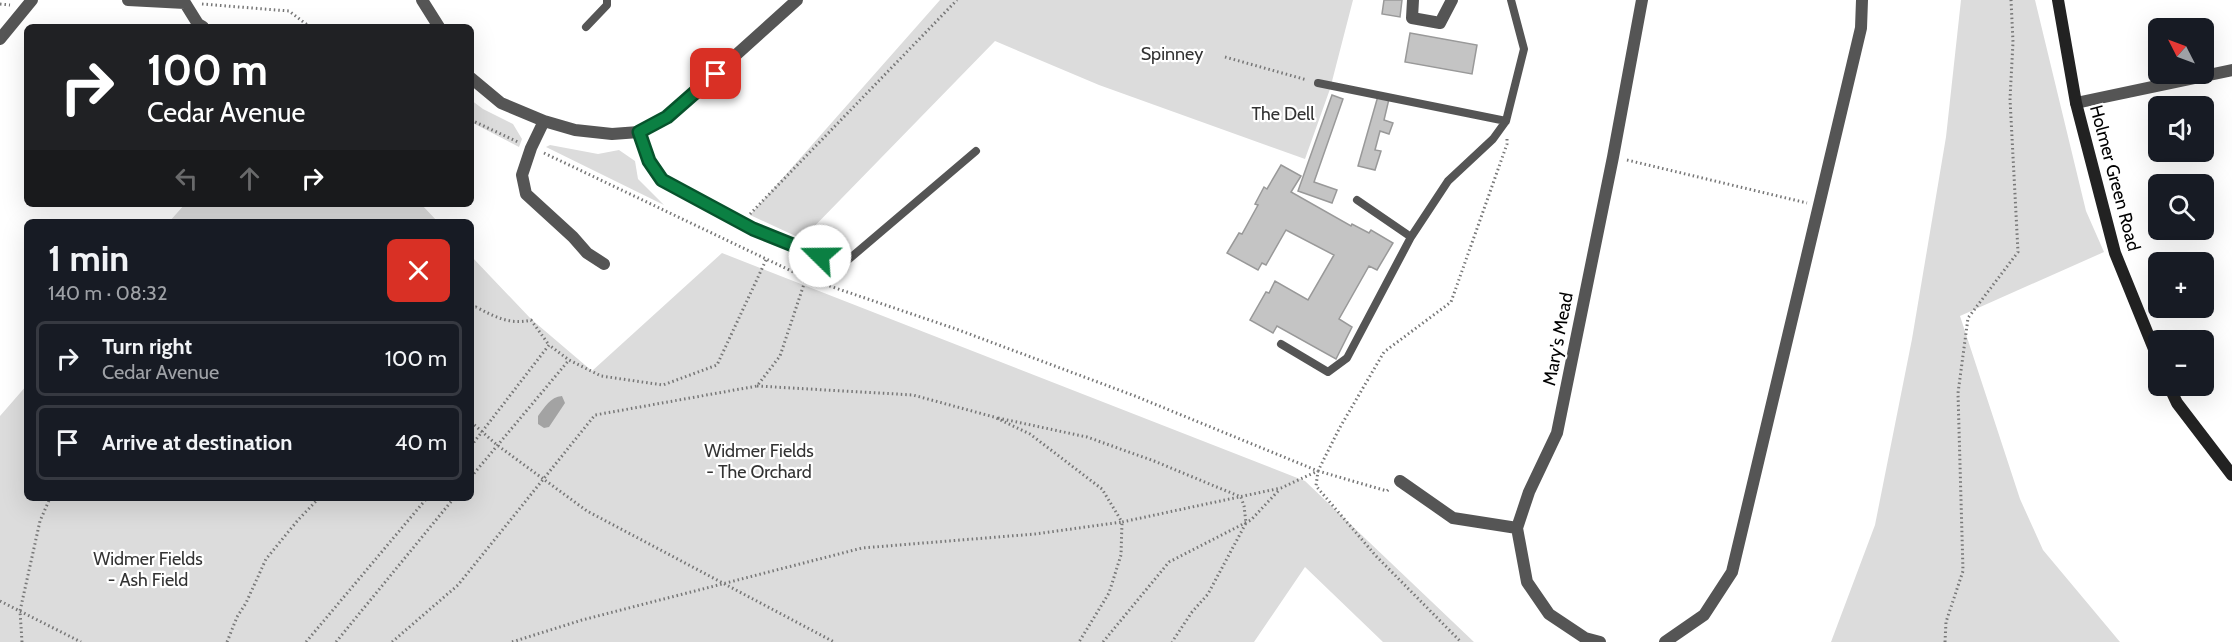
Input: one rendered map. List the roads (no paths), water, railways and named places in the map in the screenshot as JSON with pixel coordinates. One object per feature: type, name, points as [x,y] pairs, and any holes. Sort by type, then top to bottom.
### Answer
[{"type":"street","points":[[0,39],[32,0]]},
{"type":"street","points":[[128,0],[185,3],[198,24]]},
{"type":"street","points":[[422,0],[437,24]]},
{"type":"street","points":[[474,80],[501,103],[544,121],[574,130],[612,134],[639,132],[667,117],[797,0]]},
{"type":"street","points":[[1413,0],[1412,18],[1440,23],[1452,0]]},
{"type":"street","name":"Mary's Mead","points":[[1600,642],[1585,638],[1549,614],[1527,582],[1517,528],[1529,492],[1557,433],[1642,0]]},
{"type":"street","points":[[1665,642],[1704,615],[1732,572],[1861,28],[1862,0]]},
{"type":"street","name":"Holmer Green Road","points":[[2058,0],[2076,103],[2115,253],[2148,334]]},
{"type":"street","points":[[2076,103],[2232,70]]},
{"type":"street","points":[[544,121],[531,148],[522,175],[526,194],[587,253],[604,264]]},
{"type":"street","points":[[2173,396],[2176,403],[2232,475]]},
{"type":"street","points":[[1400,481],[1453,518],[1517,528]]},
{"type":"lane","points":[[586,27],[607,5],[607,0]]},
{"type":"lane","points":[[1281,344],[1328,372],[1347,358],[1411,237],[1448,182],[1493,139],[1506,121],[1524,49],[1512,0]]},
{"type":"lane","points":[[1318,83],[1506,121]]},
{"type":"lane","points":[[639,132],[649,161],[662,180],[753,229],[842,265],[976,152]]},
{"type":"lane","points":[[1357,200],[1411,237]]},
{"type":"park label","name":"Spinney","points":[[1172,54]]},
{"type":"park label","name":"The Dell","points":[[1283,114]]},
{"type":"park label","name":"Widmer Fields - The Orchard","points":[[759,461]]},
{"type":"park label","name":"Widmer Fields - Ash Field","points":[[148,569]]}]
